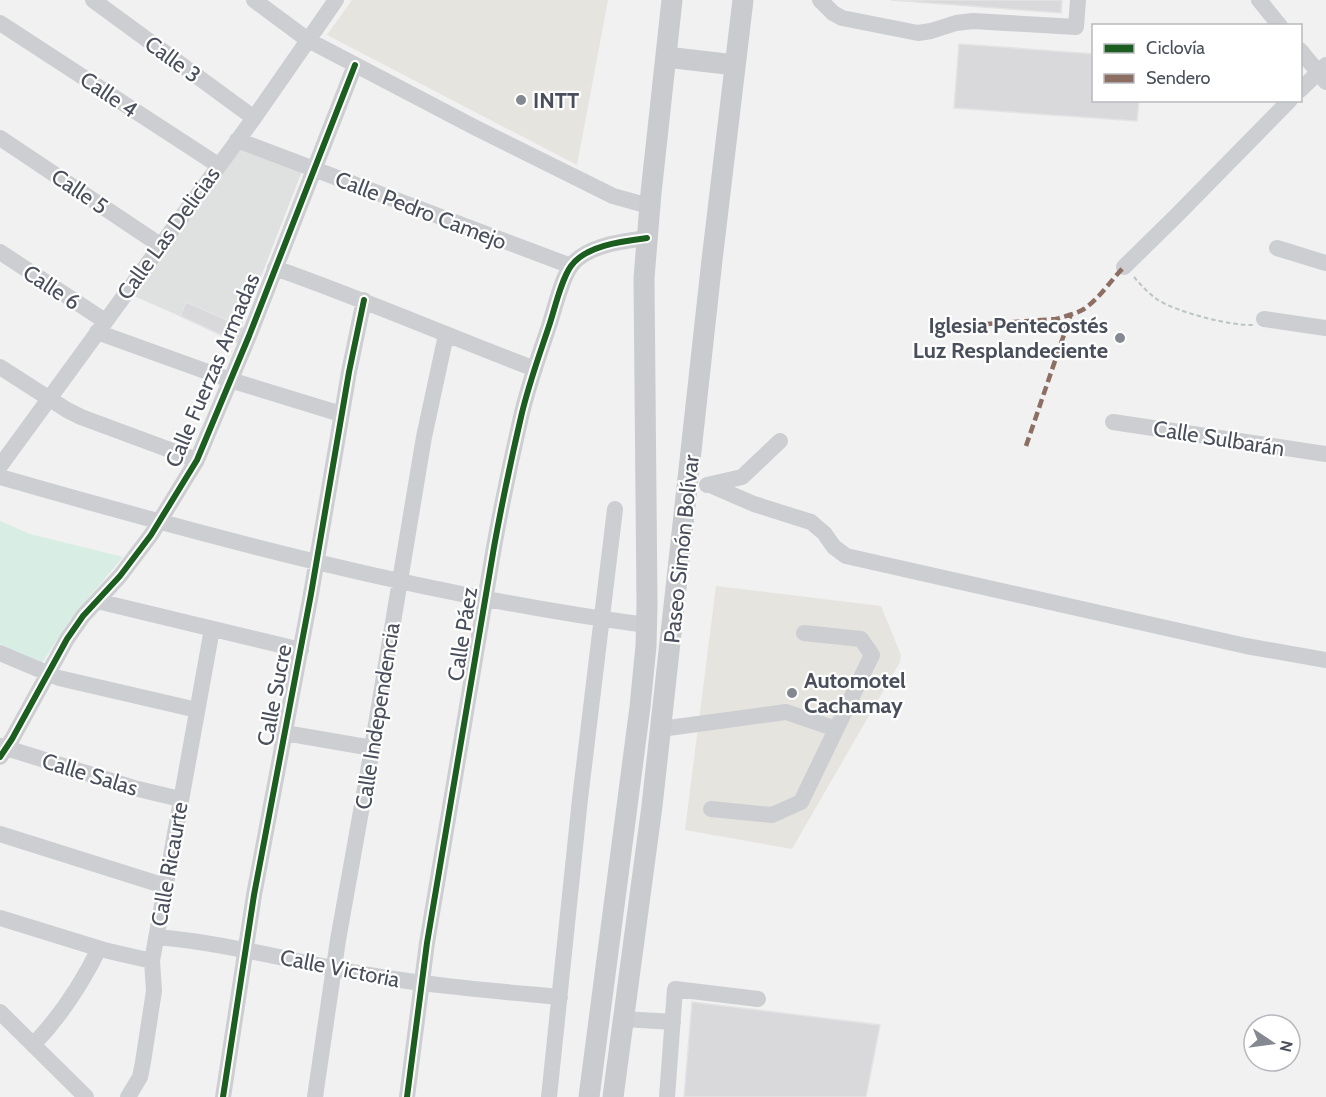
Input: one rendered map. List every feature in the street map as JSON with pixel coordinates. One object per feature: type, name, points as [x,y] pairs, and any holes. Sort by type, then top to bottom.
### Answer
[{"type":"main road","name":"Paseo Simón Bolívar","points":[[589,1097],[641,697],[646,625],[643,322],[647,238],[672,0]]},
{"type":"main road","name":"Paseo Simón Bolívar","points":[[613,1097],[661,729],[743,0]]},
{"type":"main road","points":[[666,57],[735,65]]},
{"type":"street","name":"Calle 3","points":[[93,0],[254,118]]},
{"type":"street","points":[[254,0],[308,40],[476,128],[613,196],[650,206]]},
{"type":"street","name":"Calle Las Delicias","points":[[0,466],[254,118],[336,0]]},
{"type":"street","points":[[820,0],[833,13],[842,18],[925,33],[956,23],[973,21],[1076,27],[1078,0]]},
{"type":"street","points":[[1258,0],[1278,24]]},
{"type":"street","name":"Calle 4","points":[[0,23],[219,165]]},
{"type":"street","points":[[1302,53],[1323,73],[1302,89]]},
{"type":"street","name":"Calle Fuerzas Armadas","points":[[2,750],[67,639],[83,616],[126,569],[159,522],[197,459],[355,64]]},
{"type":"street","points":[[1124,267],[1288,102]]},
{"type":"street","name":"Calle 5","points":[[0,138],[160,244]]},
{"type":"street","name":"Calle Pedro Camejo","points":[[237,140],[571,266]]},
{"type":"street","points":[[571,266],[601,247],[622,241],[647,238]]},
{"type":"street","points":[[1277,248],[1326,263]]},
{"type":"street","name":"Calle 6","points":[[0,252],[101,326],[230,380],[341,414]]},
{"type":"street","name":"Calle Páez","points":[[406,1097],[421,984],[504,493],[521,416],[561,290],[571,266]]},
{"type":"street","points":[[275,268],[364,300],[535,369]]},
{"type":"street","name":"Calle Sucre","points":[[224,1097],[254,896],[301,650],[341,414],[364,300]]},
{"type":"street","points":[[1264,319],[1326,328]]},
{"type":"street","name":"Calle Independencia","points":[[315,1097],[334,968],[424,437],[446,335]]},
{"type":"street","points":[[0,367],[81,417],[197,459]]},
{"type":"street","name":"Calle Sulbarán","points":[[1113,422],[1326,454]]},
{"type":"street","points":[[687,484],[710,485],[742,477],[748,474],[780,441]]},
{"type":"street","points":[[0,477],[159,522],[316,562],[486,599],[646,625]]},
{"type":"street","points":[[710,485],[754,504],[811,522],[824,533],[834,547],[846,556],[1246,646],[1326,660]]},
{"type":"street","points":[[549,1097],[580,799],[615,509]]},
{"type":"street","points":[[97,601],[301,650]]},
{"type":"street","name":"Calle Ricaurte","points":[[128,1097],[140,1077],[143,1062],[154,991],[152,961],[212,629]]},
{"type":"street","points":[[711,809],[772,815],[801,802],[872,655],[861,639],[804,633]]},
{"type":"street","points":[[0,653],[48,673],[80,683],[196,710]]},
{"type":"street","points":[[661,729],[786,712],[836,729]]},
{"type":"street","points":[[285,733],[372,748]]},
{"type":"street","name":"Calle Salas","points":[[2,750],[180,799]]},
{"type":"street","points":[[0,834],[165,886]]},
{"type":"street","points":[[0,918],[99,949],[152,961]]},
{"type":"street","name":"Calle Victoria","points":[[156,937],[246,949],[421,984],[560,997]]},
{"type":"street","points":[[33,1045],[69,1003],[99,949]]},
{"type":"street","points":[[667,1097],[675,989],[758,999]]},
{"type":"street","points":[[0,1012],[86,1097]]},
{"type":"street","points":[[624,1019],[673,1022]]},
{"type":"path","points":[[1124,267],[1158,299],[1177,308],[1236,324],[1254,325],[1264,319]]},
{"type":"shaded area","name":"INTT","points":[[352,0],[608,0],[577,165],[327,35]]},
{"type":"shaded area","points":[[242,148],[302,171],[236,341],[134,296]]},
{"type":"shaded area","name":"Automotel Cachamay","points":[[716,586],[881,606],[901,655],[900,662],[792,849],[685,830]]},
{"type":"green space","points":[[0,521],[30,534],[123,557],[69,621],[42,663],[0,644]]},
{"type":"building","points":[[891,0],[1062,0],[1061,13]]},
{"type":"building","points":[[959,44],[1092,54],[1092,102],[1139,102],[1137,121],[954,108]]},
{"type":"building","points":[[186,302],[245,328],[238,343],[180,316]]},
{"type":"building","points":[[692,1002],[880,1025],[866,1097],[684,1097]]},
{"type":"marked path","points":[[930,328],[1056,319],[1070,315],[1089,305],[1124,267]]},
{"type":"marked path","points":[[1026,446],[1071,314]]},
{"type":"cycle path","points":[[0,757],[67,639],[83,616],[120,576],[151,535],[197,460],[249,336],[355,65]]},
{"type":"cycle path","points":[[407,1097],[427,943],[494,547],[527,394],[561,286],[571,266],[586,253],[606,245],[647,238]]},
{"type":"cycle path","points":[[223,1097],[254,895],[364,300]]},
{"type":"place","name":"INTT","points":[[521,100]]},
{"type":"place","name":"Iglesia Pentecostés Luz Resplandeciente","points":[[1120,338]]},
{"type":"place","name":"Automotel Cachamay","points":[[792,693]]}]
